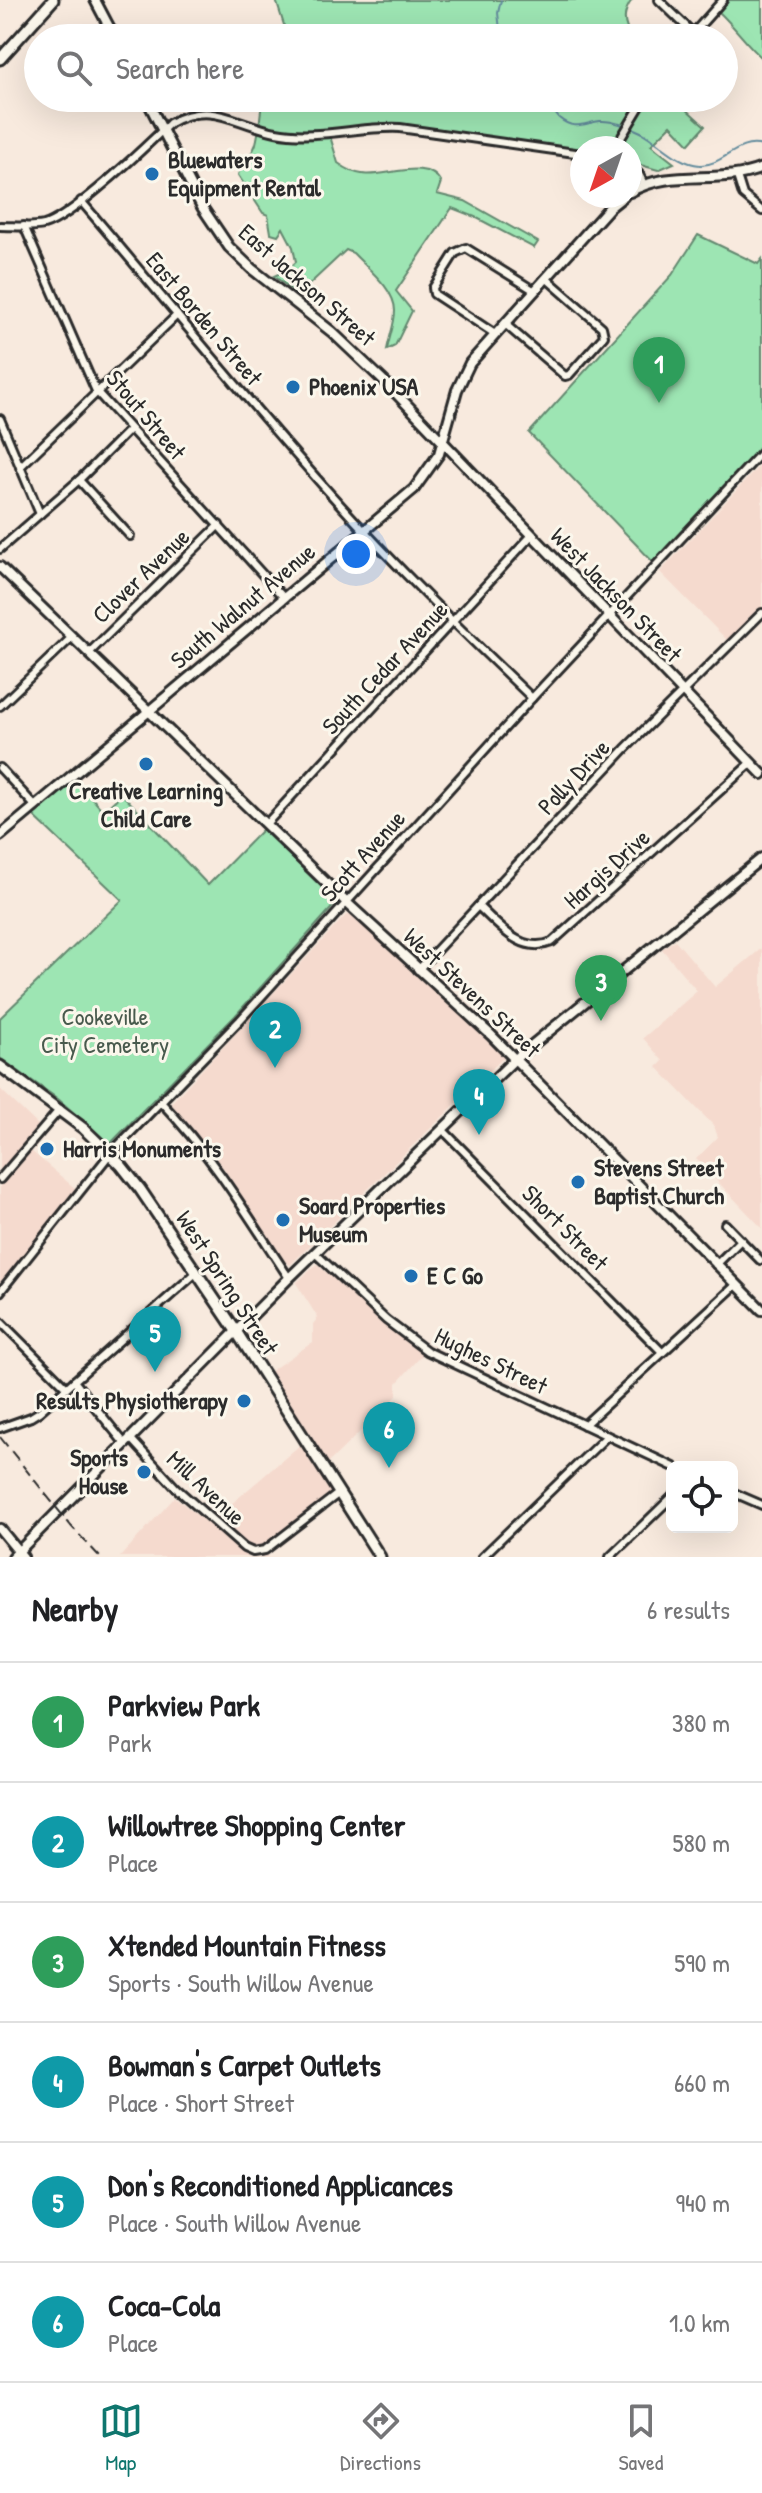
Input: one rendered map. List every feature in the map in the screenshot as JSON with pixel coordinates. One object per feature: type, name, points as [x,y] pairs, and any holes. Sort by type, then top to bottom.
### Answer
[{"type":"main road","points":[[31,24],[53,0]]},
{"type":"main road","points":[[0,59],[24,32]]},
{"type":"main road","name":"West Spring Street","points":[[0,1066],[60,1109],[110,1154],[148,1199],[380,1557]]},
{"type":"street","points":[[95,0],[108,24]]},
{"type":"street","points":[[659,0],[680,24]]},
{"type":"street","points":[[702,24],[723,0]]},
{"type":"street","name":"East Jackson Street","points":[[153,112],[202,207],[229,247],[261,277],[332,332],[443,441]]},
{"type":"street","points":[[0,226],[40,226],[53,221],[81,201],[163,130],[186,114],[201,112]]},
{"type":"street","points":[[212,112],[278,133],[400,128],[570,152]]},
{"type":"street","points":[[622,136],[636,112]]},
{"type":"street","points":[[642,180],[644,184],[677,177],[737,176],[762,168]]},
{"type":"street","points":[[737,176],[743,195],[762,211]]},
{"type":"street","name":"East Borden Street","points":[[81,201],[266,421],[365,531],[532,698]]},
{"type":"street","name":"South Walnut Avenue","points":[[0,836],[422,480],[439,454],[462,377],[479,352],[609,208]]},
{"type":"street","name":"Stout Street","points":[[24,226],[96,391],[284,598]]},
{"type":"street","points":[[495,334],[434,294],[433,288],[455,253],[466,248],[535,291]]},
{"type":"street","points":[[505,324],[565,376],[604,336],[602,327],[546,278]]},
{"type":"street","points":[[20,467],[177,315]]},
{"type":"street","points":[[0,419],[40,514]]},
{"type":"street","points":[[0,549],[79,480],[130,429]]},
{"type":"street","name":"West Jackson Street","points":[[443,441],[762,774]]},
{"type":"street","name":"Scott Avenue","points":[[0,1292],[110,1154],[252,1006],[532,698],[762,452]]},
{"type":"street","points":[[79,480],[130,536]]},
{"type":"street","name":"Clover Avenue","points":[[89,653],[219,525]]},
{"type":"street","name":"South Cedar Avenue","points":[[266,824],[531,536]]},
{"type":"street","name":"West Stevens Street","points":[[0,567],[346,902],[515,1059],[762,1310]]},
{"type":"street","name":"Polly Drive","points":[[418,970],[625,749],[762,613]]},
{"type":"street","name":"Clover Avenue","points":[[0,706],[72,637]]},
{"type":"street","name":"Hargis Drive","points":[[478,906],[522,943],[542,946],[552,942],[751,763]]},
{"type":"street","points":[[0,768],[35,806]]},
{"type":"street","points":[[0,1529],[18,1555],[289,1278],[515,1059],[762,858]]},
{"type":"street","points":[[161,1102],[188,1130],[289,1278]]},
{"type":"street","points":[[0,1179],[60,1109]]},
{"type":"street","name":"Short Street","points":[[442,1129],[662,1352]]},
{"type":"street","points":[[725,1224],[760,1260]]},
{"type":"street","points":[[716,1265],[741,1240]]},
{"type":"street","name":"Hughes Street","points":[[315,1253],[386,1320],[427,1351],[666,1463]]},
{"type":"street","points":[[0,1428],[31,1417],[197,1272]]},
{"type":"street","points":[[584,1425],[736,1285]]},
{"type":"street","points":[[0,1321],[66,1387]]},
{"type":"street","points":[[74,1381],[128,1442]]},
{"type":"street","points":[[482,1557],[607,1436]]},
{"type":"street","name":"Mill Avenue","points":[[128,1442],[244,1548],[253,1552],[265,1550],[339,1493]]},
{"type":"street","points":[[738,1495],[762,1505]]},
{"type":"street","points":[[610,1557],[666,1503]]},
{"type":"shaded area","points":[[762,463],[762,607],[727,640],[660,572]]},
{"type":"shaded area","points":[[346,915],[351,915],[369,931],[503,1058],[290,1265],[282,1259],[224,1169],[171,1103]]},
{"type":"shaded area","points":[[675,940],[715,987],[762,948],[762,1228],[696,1159],[718,1137],[714,1126],[657,1067],[663,1061],[643,1038],[697,991],[662,949]]},
{"type":"shaded area","points":[[0,1089],[39,1126],[24,1145],[77,1190],[0,1286]]},
{"type":"shaded area","points":[[317,1264],[423,1354],[397,1383],[397,1396],[328,1463],[269,1372],[313,1342],[313,1324],[318,1318],[296,1283]]},
{"type":"shaded area","points":[[300,1445],[331,1492],[262,1548],[269,1557],[120,1557],[175,1497],[208,1524]]},
{"type":"green space","points":[[276,0],[632,0],[626,10],[626,24],[284,24]]},
{"type":"green space","points":[[729,0],[762,0],[762,58],[738,33],[738,24],[730,24],[719,12]]},
{"type":"green space","points":[[261,112],[690,112],[705,126],[689,144],[671,125],[651,145],[674,163],[658,170],[642,165],[642,136],[570,136],[570,153],[378,127],[330,136],[338,163],[349,170],[371,174],[426,171],[441,182],[437,194],[465,201],[538,242],[534,248],[452,208],[396,291],[412,311],[395,346],[387,350],[395,316],[394,303],[379,279],[353,253],[346,250],[298,295],[274,276],[296,262],[293,247],[283,228],[278,235],[271,233],[268,215],[263,213],[238,175],[256,145]]},
{"type":"green space","points":[[698,235],[758,264],[762,259],[762,446],[654,563],[529,433],[672,275]]},
{"type":"green space","name":"Cookeville City Cemetery","points":[[76,779],[103,811],[122,794],[208,885],[263,829],[337,902],[235,1016],[110,1144],[58,1099],[0,1058],[0,1018],[122,900],[33,815]]},
{"type":"waterway","points":[[499,24],[501,0]]},
{"type":"waterway","points":[[555,112],[569,124],[605,121],[627,126],[641,132],[676,157],[700,165],[716,161],[745,146],[762,146]]},
{"type":"railway","points":[[0,1437],[71,1526],[100,1557]]},
{"type":"place","name":"Bluewaters Equipment Rental","points":[[152,174]]},
{"type":"place","name":"Phoenix USA","points":[[293,387]]},
{"type":"place","name":"Parkview Park","points":[[659,403]]},
{"type":"place","name":"Creative Learning Child Care","points":[[146,764]]},
{"type":"place","name":"Xtended Mountain Fitness","points":[[601,1021]]},
{"type":"place","name":"Willowtree Shopping Center","points":[[275,1068]]},
{"type":"place","name":"Bowman's Carpet Outlets","points":[[479,1135]]},
{"type":"place","name":"Harris Monuments","points":[[47,1149]]},
{"type":"place","name":"Stevens Street Baptist Church","points":[[578,1182]]},
{"type":"place","name":"Soard Properties Museum","points":[[283,1220]]},
{"type":"place","name":"E C Go","points":[[411,1276]]},
{"type":"place","name":"Don's Reconditioned Applicances","points":[[155,1372]]},
{"type":"place","name":"Results Physiotherapy","points":[[244,1401]]},
{"type":"place","name":"Coca-Cola","points":[[389,1468]]},
{"type":"place","name":"Sports House","points":[[144,1472]]}]
